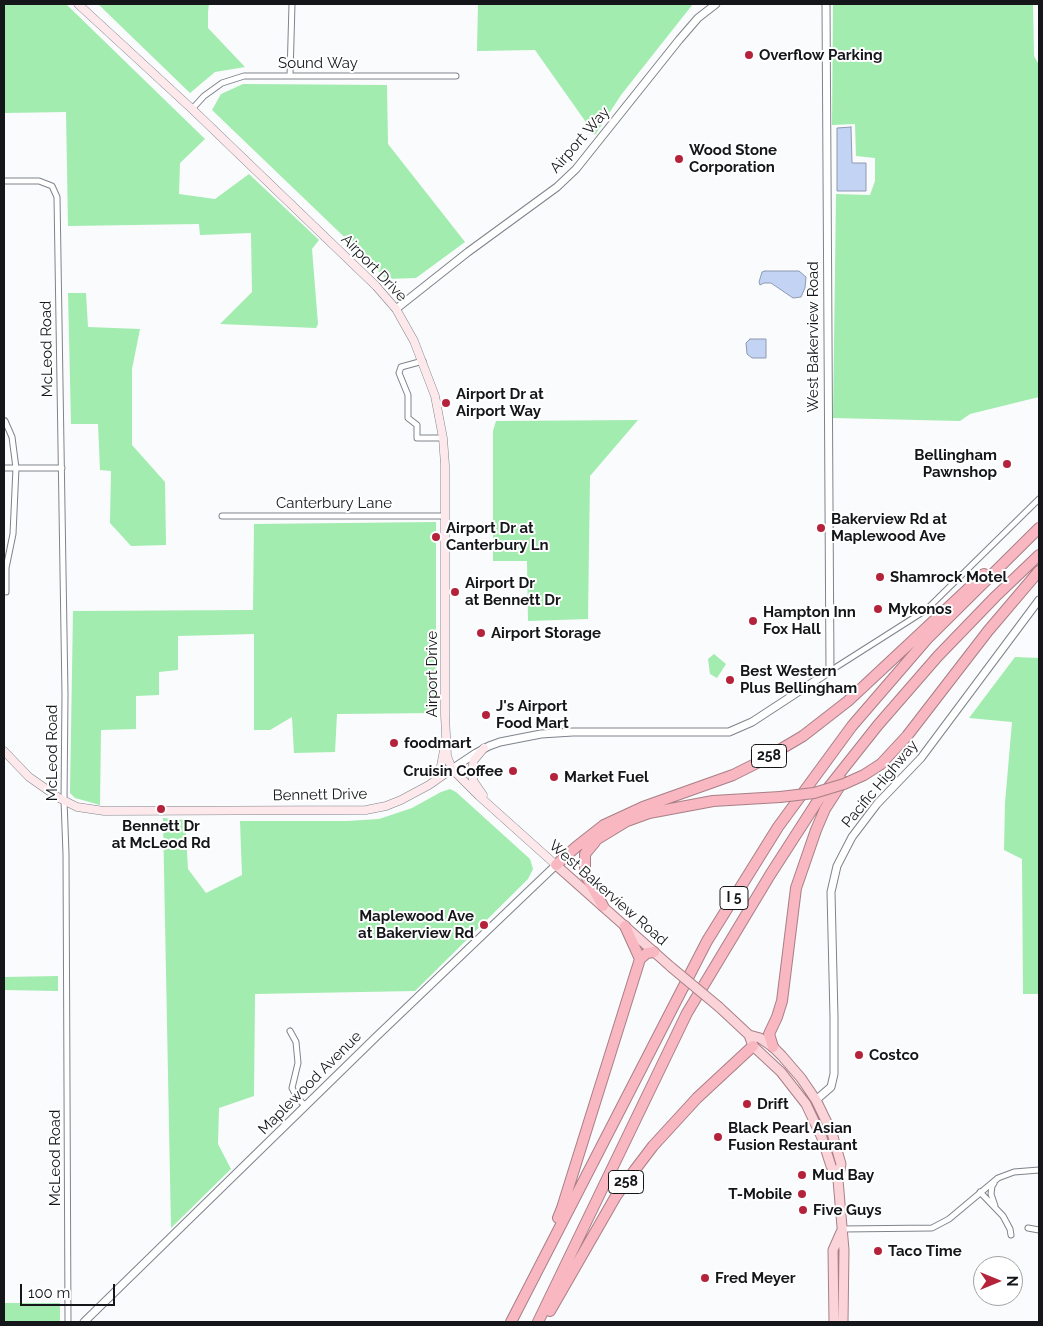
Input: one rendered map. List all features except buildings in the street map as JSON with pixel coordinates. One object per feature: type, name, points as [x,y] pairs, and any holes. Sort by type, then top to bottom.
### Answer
[{"type":"highway","name":"258","points":[[556,865],[604,825],[643,807],[733,774],[759,762],[803,736],[848,700],[947,606],[1038,529]]},
{"type":"highway","name":"I 5","points":[[510,1322],[707,941],[778,827],[852,726],[927,639],[1038,529]]},
{"type":"highway","name":"I 5","points":[[538,1322],[687,1012],[770,875],[817,802],[878,725],[938,656],[1039,555]]},
{"type":"highway","points":[[556,865],[628,821],[649,813],[714,802],[814,793],[844,784],[881,764],[907,736],[988,631],[1039,571]]},
{"type":"highway","points":[[774,1047],[769,1039],[769,1034],[782,1001],[796,888],[803,862],[825,809],[878,725]]},
{"type":"highway","points":[[603,835],[585,854],[584,865],[585,874],[603,906]]},
{"type":"highway","points":[[625,926],[640,959]]},
{"type":"highway","points":[[510,1322],[562,1208],[640,959],[647,953],[654,952]]},
{"type":"highway","name":"258","points":[[543,1322],[616,1196],[634,1171],[697,1098],[753,1046]]},
{"type":"main road","name":"Airport Drive","points":[[78,4],[192,109],[376,286],[396,309],[414,341],[435,396],[443,438],[445,465],[446,739],[447,756],[452,769]]},
{"type":"main road","points":[[432,783],[440,771],[446,739]]},
{"type":"main road","points":[[484,748],[472,764],[472,777],[495,812]]},
{"type":"main road","name":"Bennett Drive","points":[[4,751],[29,777],[64,800],[77,807],[104,811],[366,810],[401,800],[432,783],[452,769]]},
{"type":"main road","name":"West Bakerview Road","points":[[452,769],[495,812],[749,1035],[753,1046],[781,1072],[806,1104],[822,1138],[831,1166],[838,1180]]},
{"type":"main road","name":"West Bakerview Road","points":[[749,1035],[760,1038],[774,1047],[801,1078],[816,1100],[830,1127],[841,1164],[838,1180],[844,1250],[843,1322]]},
{"type":"main road","name":"West Bakerview Road","points":[[834,1322],[834,1250],[842,1229]]},
{"type":"street","points":[[290,75],[292,4]]},
{"type":"street","name":"Airport Way","points":[[396,309],[468,252],[557,187],[576,169],[679,40],[698,18],[716,4]]},
{"type":"street","name":"West Bakerview Road","points":[[826,4],[830,671]]},
{"type":"street","name":"Sound Way","points":[[192,109],[204,96],[222,83],[244,76],[456,76]]},
{"type":"street","name":"McLeod Road","points":[[4,181],[39,181],[52,186],[57,197],[65,695],[64,800],[66,854],[68,1322]]},
{"type":"street","points":[[423,361],[401,367],[399,373],[408,395],[408,418],[417,425],[417,438],[443,438]]},
{"type":"street","points":[[5,421],[12,437],[16,468],[13,534],[6,568],[6,592]]},
{"type":"street","points":[[4,468],[62,468]]},
{"type":"street","points":[[830,671],[926,610],[1039,499]]},
{"type":"street","name":"Canterbury Lane","points":[[222,516],[445,516]]},
{"type":"street","name":"Pacific Highway","points":[[816,1100],[831,1087],[834,1074],[831,892],[837,866],[852,837],[877,804],[921,758],[1039,600]]},
{"type":"street","name":"Bennett Drive","points":[[452,769],[484,748],[500,742],[541,734],[729,732],[752,722],[830,671]]},
{"type":"street","name":"Maplewood Avenue","points":[[84,1322],[556,865]]},
{"type":"street","points":[[290,1031],[296,1042],[298,1063],[292,1088],[298,1099],[306,1106]]},
{"type":"street","points":[[842,1229],[932,1228],[949,1218],[998,1178],[1014,1172],[1039,1170]]},
{"type":"street","points":[[996,1208],[991,1194],[992,1186],[998,1178]]},
{"type":"street","points":[[980,1192],[1007,1222],[1011,1236]]},
{"type":"street","points":[[1028,1228],[1039,1230]]},
{"type":"green space","points":[[4,4],[66,4],[205,139],[180,163],[179,194],[215,199],[249,174],[319,240],[312,249],[318,324],[316,328],[220,324],[252,292],[251,233],[200,235],[199,224],[68,226],[66,112],[4,113]]},
{"type":"green space","points":[[98,4],[209,4],[208,28],[245,67],[215,72],[190,93]]},
{"type":"green space","points":[[478,4],[693,4],[621,95],[595,135],[535,50],[477,51]]},
{"type":"green space","points":[[833,4],[1033,4],[1034,56],[1039,65],[1039,397],[970,414],[960,421],[833,418],[836,194],[870,195],[875,181],[875,158],[856,156],[855,124],[832,125]]},
{"type":"green space","points":[[243,84],[387,85],[388,144],[465,242],[416,278],[386,279],[212,110],[221,94]]},
{"type":"green space","points":[[68,293],[86,293],[88,327],[140,329],[132,369],[132,445],[165,482],[166,545],[131,546],[110,523],[111,471],[100,470],[98,424],[71,424]]},
{"type":"green space","points":[[638,420],[590,476],[588,619],[528,621],[527,561],[493,561],[493,431],[496,421]]},
{"type":"green space","points":[[436,522],[436,713],[337,714],[335,752],[294,753],[292,717],[270,730],[254,730],[254,634],[178,636],[178,670],[159,672],[159,695],[136,696],[136,729],[101,730],[100,805],[75,798],[70,793],[73,611],[253,610],[254,524]]},
{"type":"green space","points":[[714,654],[726,664],[717,678],[710,674],[708,659]]},
{"type":"green space","points":[[1015,657],[1039,658],[1039,994],[1023,994],[1022,859],[1004,850],[1005,803],[1012,722],[969,718]]},
{"type":"green space","points":[[450,789],[456,792],[530,859],[533,869],[528,879],[415,991],[255,994],[254,1096],[219,1108],[218,1144],[231,1169],[171,1228],[163,818],[185,820],[188,869],[206,893],[242,875],[240,821],[347,821],[379,819],[412,808]]},
{"type":"green space","points":[[58,976],[58,991],[4,990],[4,977]]},
{"type":"green space","points":[[4,1303],[60,1303],[60,1322],[4,1322]]},
{"type":"water","points":[[851,127],[852,163],[866,163],[866,191],[837,191],[837,128]]},
{"type":"water","points":[[799,271],[806,277],[805,288],[801,297],[793,298],[771,283],[760,285],[762,272]]},
{"type":"water","points":[[750,339],[766,339],[766,358],[752,358],[747,354],[746,343]]},
{"type":"place","name":"Overflow Parking","points":[[749,55]]},
{"type":"place","name":"Wood Stone Corporation","points":[[679,159]]},
{"type":"place","name":"Airport Dr at Airport Way","points":[[446,403]]},
{"type":"place","name":"Bellingham Pawnshop","points":[[1007,464]]},
{"type":"place","name":"Bakerview Rd at Maplewood Ave","points":[[821,528]]},
{"type":"place","name":"Airport Dr at Canterbury Ln","points":[[436,537]]},
{"type":"place","name":"Shamrock Motel","points":[[880,577]]},
{"type":"place","name":"Airport Dr at Bennett Dr","points":[[455,592]]},
{"type":"place","name":"Mykonos","points":[[878,609]]},
{"type":"place","name":"Hampton Inn Fox Hall","points":[[753,621]]},
{"type":"place","name":"Airport Storage","points":[[481,633]]},
{"type":"place","name":"Best Western Plus Bellingham","points":[[730,680]]},
{"type":"place","name":"J's Airport Food Mart","points":[[486,715]]},
{"type":"place","name":"foodmart","points":[[394,743]]},
{"type":"place","name":"Cruisin Coffee","points":[[513,771]]},
{"type":"place","name":"Market Fuel","points":[[554,777]]},
{"type":"place","name":"Bennett Dr at McLeod Rd","points":[[161,809]]},
{"type":"place","name":"Maplewood Ave at Bakerview Rd","points":[[484,925]]},
{"type":"place","name":"Costco","points":[[859,1055]]},
{"type":"place","name":"Drift","points":[[747,1104]]},
{"type":"place","name":"Black Pearl Asian Fusion Restaurant","points":[[718,1137]]},
{"type":"place","name":"Mud Bay","points":[[802,1175]]},
{"type":"place","name":"T-Mobile","points":[[802,1194]]},
{"type":"place","name":"Five Guys","points":[[803,1210]]},
{"type":"place","name":"Taco Time","points":[[878,1251]]},
{"type":"place","name":"Fred Meyer","points":[[705,1278]]}]
